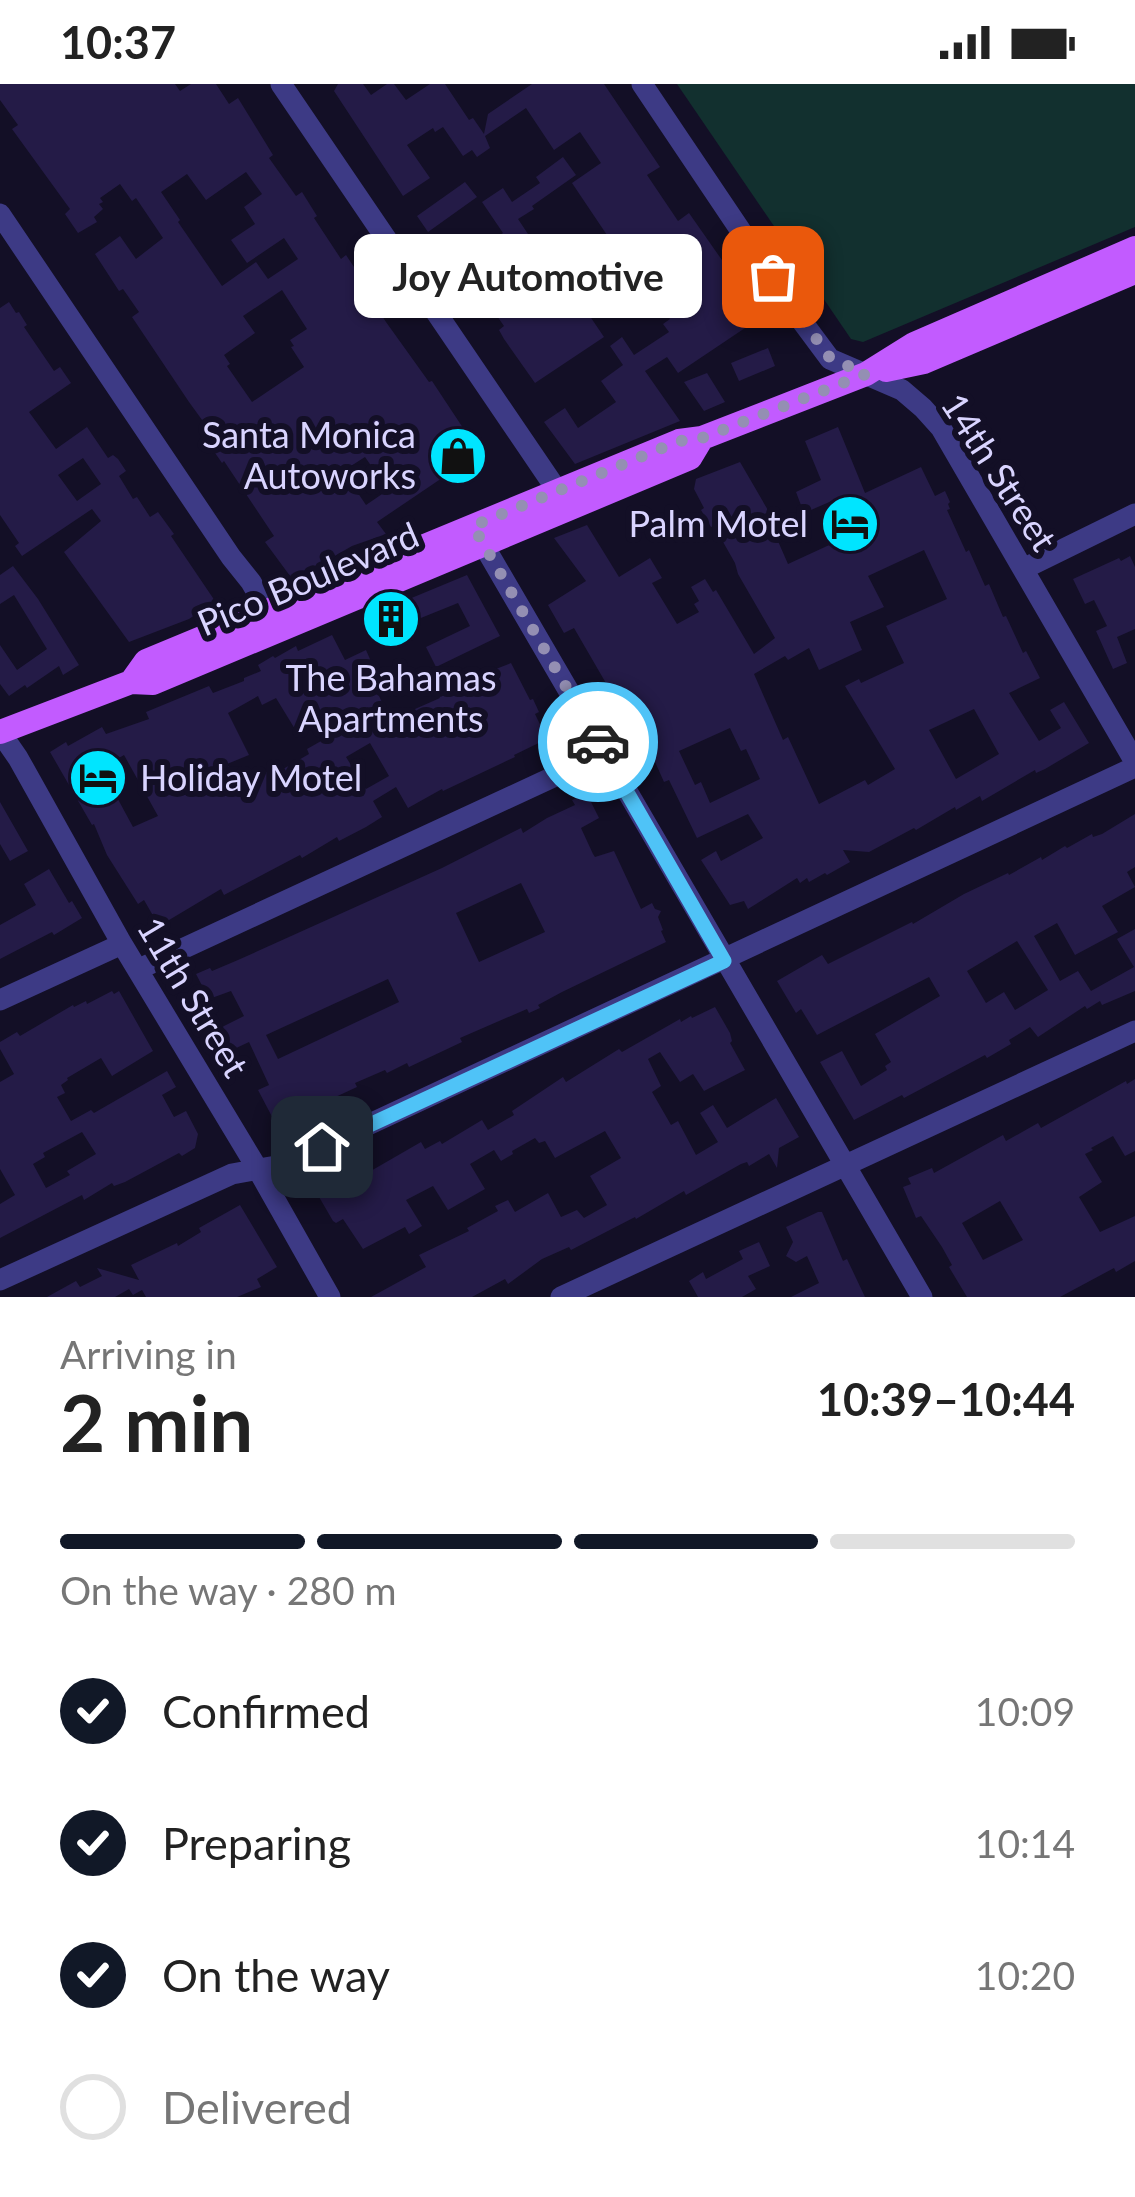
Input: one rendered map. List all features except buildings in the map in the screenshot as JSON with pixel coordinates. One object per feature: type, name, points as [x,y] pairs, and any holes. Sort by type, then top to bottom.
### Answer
[{"type":"main road","name":"Pico Boulevard","points":[[0,732],[131,682],[146,661],[274,621],[564,499],[679,441],[702,438],[866,374],[924,362],[1098,276],[1135,248]]},
{"type":"main road","name":"Pico Boulevard","points":[[1098,276],[1135,272]]},
{"type":"street","points":[[281,84],[564,499]]},
{"type":"street","name":"14th Street","points":[[642,84],[830,358],[902,390],[941,428],[1135,765]]},
{"type":"street","points":[[0,214],[274,621]]},
{"type":"street","points":[[1023,568],[1135,514]]},
{"type":"street","points":[[478,535],[922,1297]]},
{"type":"street","name":"11th Street","points":[[0,732],[330,1297]]},
{"type":"street","points":[[139,968],[605,753]]},
{"type":"street","points":[[0,1280],[232,1174],[282,1165],[1135,765]]},
{"type":"street","points":[[0,1000],[122,944]]},
{"type":"street","points":[[561,1297],[1135,1030]]},
{"type":"green space","points":[[677,84],[1135,84],[1135,227],[863,342],[851,339]]},
{"type":"way so far","points":[[598,742],[473,526],[679,441],[702,438],[866,374],[830,358],[773,277]]},
{"type":"place","name":"Joy Automotive","points":[[773,277]]},
{"type":"place","name":"Santa Monica Autoworks","points":[[458,456]]},
{"type":"place","name":"Palm Motel","points":[[850,524]]},
{"type":"place","name":"The Bahamas Apartments","points":[[391,619]]},
{"type":"place","name":"Holiday Motel","points":[[98,778]]},
{"type":"route","points":[[322,1147],[724,961],[598,742]]}]
